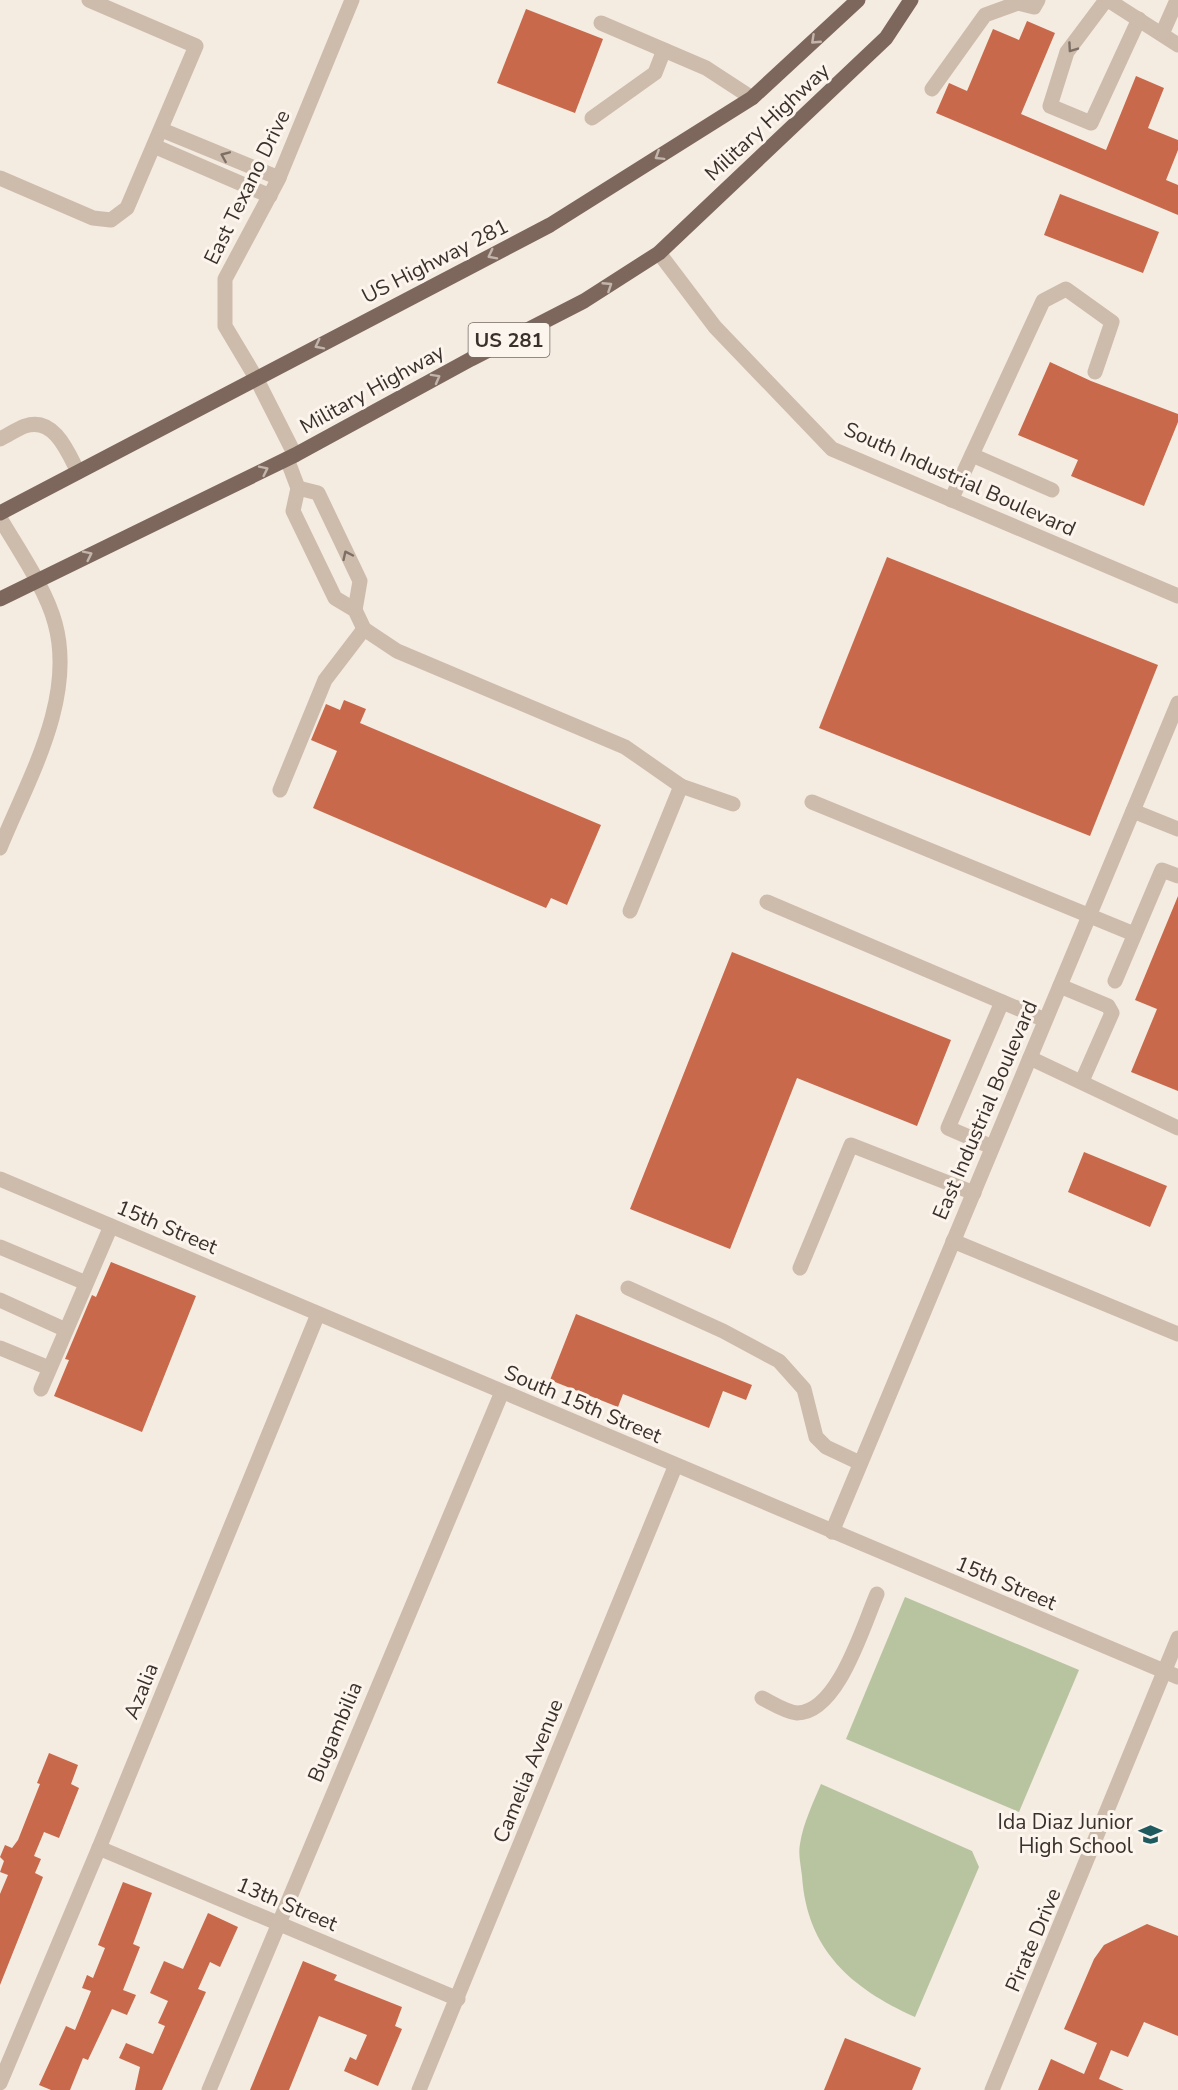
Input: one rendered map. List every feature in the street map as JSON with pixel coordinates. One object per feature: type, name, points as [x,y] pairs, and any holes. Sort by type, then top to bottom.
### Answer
[{"type":"main road","name":"US Highway 281","points":[[0,513],[550,225],[752,98],[858,0]]},
{"type":"main road","name":"Military Highway","points":[[35,580],[291,457],[471,359],[584,302],[659,253],[886,38],[911,0]]},
{"type":"main road","name":"US 281","points":[[0,599],[35,580]]},
{"type":"street","points":[[0,178],[93,218],[111,220],[127,208],[196,46],[89,0]]},
{"type":"street","name":"East Texano Drive","points":[[298,488],[291,457],[256,378],[225,326],[225,279],[279,178],[352,0]]},
{"type":"street","points":[[933,89],[985,15],[1018,3],[1034,7],[1038,0]]},
{"type":"street","points":[[1138,19],[1091,123],[1050,106],[1067,52],[1107,0],[1138,19],[1162,34],[1178,45]]},
{"type":"street","points":[[1162,34],[1176,0]]},
{"type":"street","points":[[601,23],[706,68],[752,98]]},
{"type":"street","points":[[592,118],[655,73],[664,50]]},
{"type":"street","points":[[162,130],[279,178]]},
{"type":"street","points":[[154,146],[270,196]]},
{"type":"street","name":"South Industrial Boulevard","points":[[659,253],[715,327],[832,449],[1178,596]]},
{"type":"street","points":[[951,500],[1043,301],[1066,289],[1112,322],[1095,372]]},
{"type":"street","points":[[0,440],[28,425],[46,428],[61,438],[78,472]]},
{"type":"street","points":[[972,455],[1052,490]]},
{"type":"street","points":[[355,610],[360,581],[318,493],[298,488],[293,511],[335,598],[355,610],[364,629],[397,651],[625,747],[681,786],[733,804]]},
{"type":"street","points":[[0,518],[55,621],[62,659],[59,694],[49,728],[0,848]]},
{"type":"street","points":[[280,790],[326,680],[364,629]]},
{"type":"street","name":"East Industrial Boulevard","points":[[832,1532],[1178,703]]},
{"type":"street","points":[[630,911],[681,786]]},
{"type":"street","points":[[812,802],[1134,934]]},
{"type":"street","points":[[1133,811],[1178,830]]},
{"type":"street","points":[[1114,981],[1162,870],[1178,876]]},
{"type":"street","points":[[767,902],[1045,1020]]},
{"type":"street","points":[[1060,986],[1108,1006],[1112,1013],[1082,1082]]},
{"type":"street","points":[[993,1147],[948,1128],[1002,1002]]},
{"type":"street","points":[[1030,1058],[1178,1128]]},
{"type":"street","points":[[800,1268],[851,1145],[974,1193]]},
{"type":"street","name":"15th Street","points":[[0,1179],[318,1314]]},
{"type":"street","points":[[41,1389],[111,1226]]},
{"type":"street","points":[[953,1241],[1178,1334]]},
{"type":"street","points":[[0,1247],[86,1283]]},
{"type":"street","points":[[628,1288],[723,1331],[779,1361],[804,1389],[813,1432],[820,1442],[860,1463]]},
{"type":"street","points":[[0,1300],[66,1330]]},
{"type":"street","name":"South 15th Street","points":[[318,1314],[832,1532]]},
{"type":"street","name":"Azalia","points":[[0,2083],[318,1314]]},
{"type":"street","points":[[0,1348],[49,1368]]},
{"type":"street","name":"Bugambilia","points":[[209,2090],[277,1923],[502,1392]]},
{"type":"street","name":"Camelia Avenue","points":[[419,2090],[675,1467]]},
{"type":"street","name":"15th Street","points":[[832,1532],[1171,1674]]},
{"type":"street","points":[[762,1698],[795,1713],[813,1710],[835,1689],[877,1594]]},
{"type":"street","name":"Pirate Drive","points":[[992,2090],[1171,1674],[1178,1638]]},
{"type":"street","name":"13th Street","points":[[99,1848],[458,1999]]},
{"type":"green space","points":[[905,1597],[1079,1670],[1019,1812],[846,1739]]},
{"type":"green space","points":[[821,1784],[972,1851],[979,1867],[915,2017],[892,2006],[852,1979],[823,1945],[813,1925],[806,1902],[799,1848],[806,1821]]},
{"type":"building","points":[[526,9],[603,39],[575,113],[497,83]]},
{"type":"building","points":[[1027,21],[1055,33],[1021,114],[1106,150],[1136,76],[1164,88],[1148,128],[1178,140],[1178,150],[1166,180],[1178,185],[1178,215],[936,113],[949,83],[967,91],[993,29],[1019,40]]},
{"type":"building","points":[[1060,194],[1159,232],[1143,273],[1044,235]]},
{"type":"building","points":[[1050,362],[1091,381],[1178,414],[1178,422],[1144,506],[1071,476],[1078,460],[1018,435]]},
{"type":"building","points":[[887,557],[1158,665],[1090,836],[819,728]]},
{"type":"building","points":[[344,700],[366,709],[360,723],[601,825],[567,905],[551,898],[546,908],[313,808],[337,751],[311,740],[326,704],[340,710]]},
{"type":"building","points":[[1178,896],[1178,1091],[1131,1072],[1157,1009],[1135,1000]]},
{"type":"building","points":[[732,952],[951,1040],[917,1126],[797,1078],[730,1249],[630,1209]]},
{"type":"building","points":[[1084,1152],[1167,1186],[1150,1227],[1068,1192]]},
{"type":"building","points":[[111,1262],[196,1296],[142,1432],[54,1396],[69,1360],[65,1359],[92,1295],[96,1297]]},
{"type":"building","points":[[576,1314],[752,1385],[746,1400],[723,1391],[709,1428],[623,1394],[618,1407],[550,1380]]},
{"type":"building","points":[[49,1753],[78,1765],[71,1784],[79,1788],[59,1838],[44,1832],[34,1856],[41,1859],[35,1873],[43,1877],[0,1985],[0,1894],[8,1875],[0,1872],[4,1861],[0,1857],[5,1845],[12,1848],[18,1840],[40,1784],[37,1783]]},
{"type":"building","points":[[123,1882],[152,1893],[133,1944],[140,1947],[123,1990],[136,1995],[127,2015],[112,2009],[88,2060],[83,2058],[70,2090],[51,2090],[39,2085],[66,2026],[75,2030],[91,1991],[82,1988],[87,1975],[93,1978],[105,1948],[98,1945]]},
{"type":"building","points":[[208,1913],[238,1927],[220,1967],[210,1962],[198,1989],[206,1992],[162,2090],[135,2090],[140,2067],[119,2058],[126,2043],[153,2054],[165,2026],[158,2023],[168,2001],[150,1993],[164,1961],[183,1969]]},
{"type":"building","points":[[1147,1924],[1178,1936],[1178,2036],[1144,2022],[1128,2057],[1111,2050],[1099,2079],[1124,2090],[1038,2090],[1051,2059],[1084,2074],[1097,2043],[1064,2029],[1094,1959],[1104,1945]]},
{"type":"building","points":[[303,1961],[337,1975],[334,1980],[402,2007],[395,2026],[402,2029],[378,2086],[344,2071],[350,2057],[356,2060],[367,2035],[319,2016],[289,2090],[250,2090]]},
{"type":"building","points":[[845,2038],[921,2068],[912,2090],[824,2090]]},
{"type":"place","name":"Ida Diaz Junior High School","points":[[1151,1834]]}]
